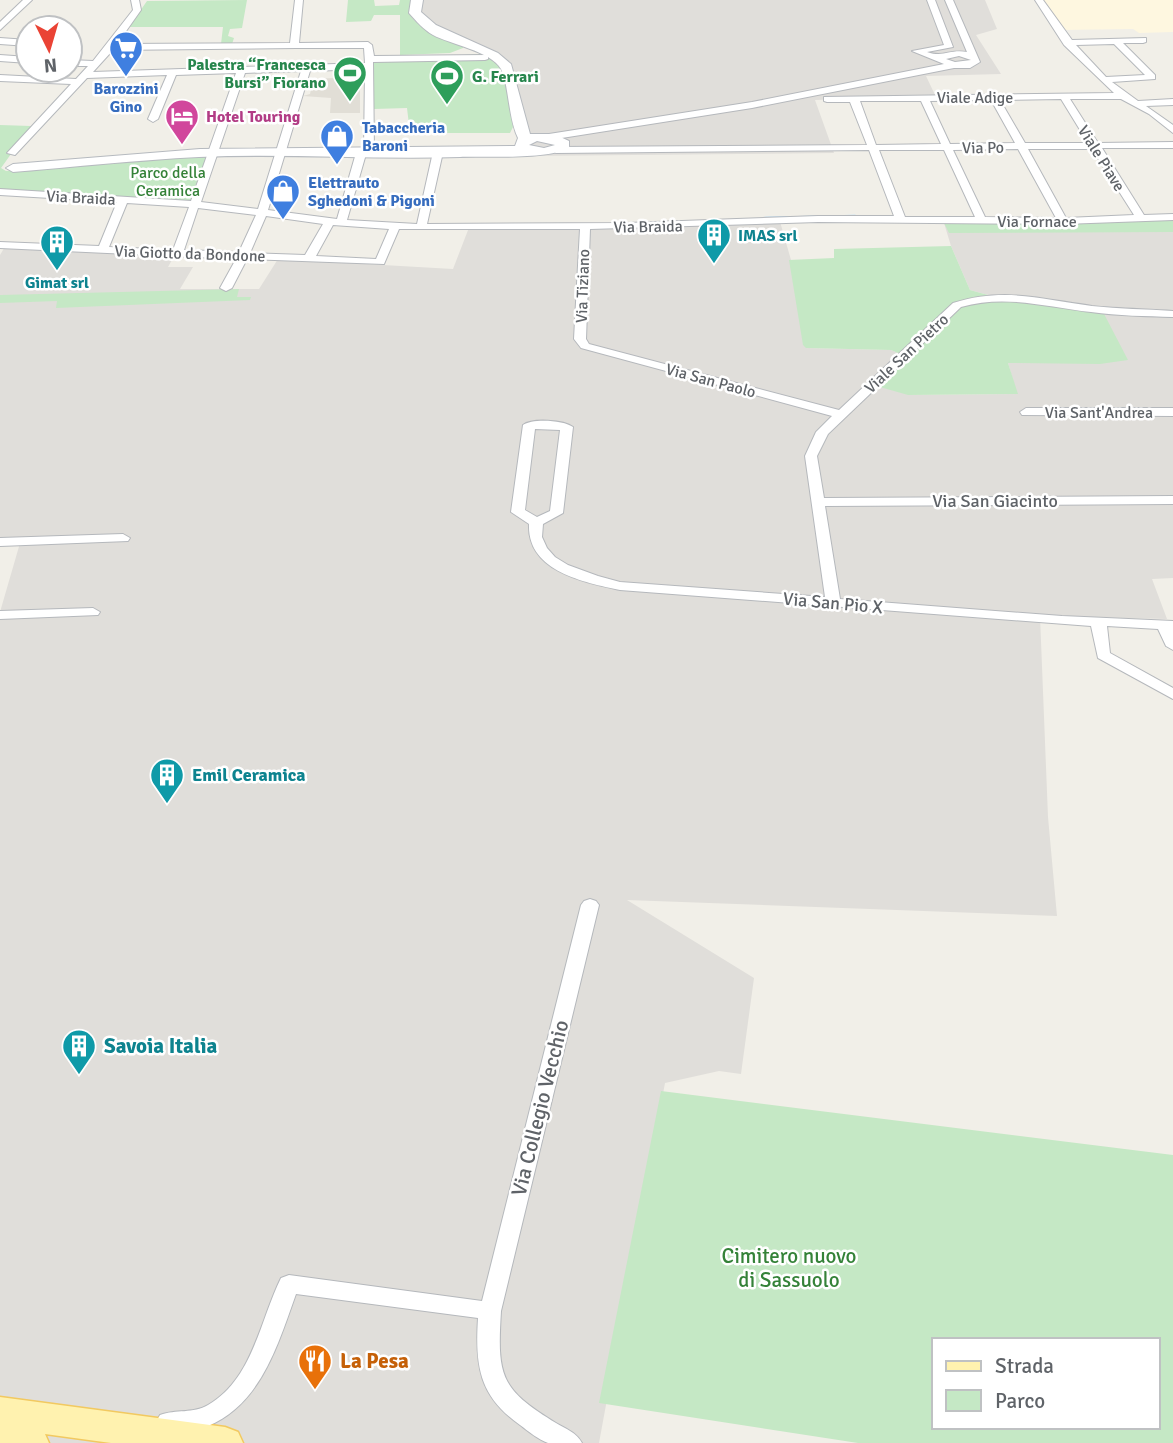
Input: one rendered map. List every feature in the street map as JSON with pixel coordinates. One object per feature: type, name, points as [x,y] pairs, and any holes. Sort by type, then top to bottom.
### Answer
[{"type":"main road","points":[[4,1421],[31,1443]]},
{"type":"main road","points":[[4,1421],[225,1443]]},
{"type":"street","points":[[0,27],[28,0]]},
{"type":"street","points":[[84,76],[113,47],[137,10],[135,0]]},
{"type":"street","points":[[294,46],[299,0]]},
{"type":"street","points":[[417,0],[415,13],[428,26],[507,73]]},
{"type":"street","points":[[931,0],[944,40],[949,47],[918,49],[923,54],[954,65],[974,64],[977,60],[967,54],[949,0]]},
{"type":"street","points":[[1039,0],[1070,47],[1124,96],[1157,112],[1173,130]]},
{"type":"street","points":[[428,26],[500,60],[507,67],[519,120],[529,133],[543,143],[590,149],[641,149]]},
{"type":"street","points":[[461,40],[476,53]]},
{"type":"street","points":[[1070,47],[1143,40]]},
{"type":"street","points":[[1106,80],[1153,77],[1116,41]]},
{"type":"street","points":[[113,47],[368,45],[371,62],[365,152],[335,223],[309,258]]},
{"type":"street","points":[[84,79],[173,72],[306,68],[476,53],[500,60]]},
{"type":"street","points":[[8,165],[213,154],[441,152],[543,143],[752,105],[967,54]]},
{"type":"street","points":[[84,64],[96,64]]},
{"type":"street","points":[[226,288],[245,255],[284,153],[306,68]]},
{"type":"street","points":[[178,252],[242,70]]},
{"type":"street","points":[[153,119],[173,72]]},
{"type":"street","points":[[0,182],[8,165],[41,118],[76,84]]},
{"type":"street","name":"Viale Adige","points":[[827,99],[1124,96]]},
{"type":"street","points":[[994,97],[1063,221]]},
{"type":"street","name":"Viale Piave","points":[[1064,97],[1141,218]]},
{"type":"street","points":[[924,98],[982,221]]},
{"type":"street","points":[[854,99],[901,219]]},
{"type":"street","points":[[1138,103],[1173,102]]},
{"type":"street","points":[[582,134],[577,141],[586,146],[658,150]]},
{"type":"street","points":[[543,143],[658,150]]},
{"type":"street","name":"Via Po","points":[[658,150],[1173,146]]},
{"type":"street","points":[[421,228],[441,152]]},
{"type":"street","name":"Via Braida","points":[[0,194],[194,204],[335,223],[421,228],[901,219]]},
{"type":"street","points":[[103,249],[124,200]]},
{"type":"street","name":"Via Fornace","points":[[901,219],[1063,221],[1173,217]]},
{"type":"street","name":"Via Giotto da Bondone","points":[[0,245],[380,262],[395,227]]},
{"type":"street","name":"Via Tiziano","points":[[582,344],[580,339],[585,227]]},
{"type":"street","name":"Viale San Pietro","points":[[833,603],[811,456],[822,432],[957,305],[984,297],[1021,296],[1105,310],[1173,314]]},
{"type":"street","name":"Via San Paolo","points":[[582,344],[841,414]]},
{"type":"street","name":"Via Sant'Andrea","points":[[1026,412],[1173,412]]},
{"type":"street","name":"Via San Pio X","points":[[529,425],[568,427],[556,513],[536,522],[518,512],[529,425]]},
{"type":"street","name":"Via San Giacinto","points":[[818,502],[1173,500]]},
{"type":"street","name":"Via San Pio X","points":[[536,522],[534,531],[539,548],[553,562],[593,581],[620,586],[1096,622],[1170,622]]},
{"type":"street","points":[[0,542],[123,538]]},
{"type":"street","points":[[0,615],[93,612]]},
{"type":"street","points":[[1096,622],[1100,627],[1103,655],[1173,694]]},
{"type":"street","points":[[1170,622],[1173,646]]},
{"type":"street","name":"Via Collegio Vecchio","points":[[570,1443],[540,1427],[497,1389],[488,1337],[490,1311],[590,905]]},
{"type":"street","points":[[4,1421],[27,1402],[172,1423],[194,1422],[212,1417],[232,1403],[258,1362],[289,1284],[490,1311]]},
{"type":"shaded area","points":[[421,0],[985,0],[997,29],[976,35],[1001,74],[926,76],[936,97],[815,100],[834,153],[529,156],[504,65],[418,17]]},
{"type":"shaded area","points":[[1039,0],[1173,0],[1173,32],[1139,33],[1133,29],[1060,30]]},
{"type":"shaded area","points":[[355,69],[360,72],[360,113],[330,113],[331,98],[303,96],[310,94],[313,81],[309,79],[335,78],[336,70]]},
{"type":"shaded area","points":[[779,218],[791,260],[806,348],[891,350],[906,356],[908,395],[1017,394],[1008,363],[1058,362],[1032,299],[988,295],[970,290],[944,223],[1173,218],[1173,578],[1152,579],[1167,619],[1040,616],[1048,817],[1057,916],[627,900],[754,978],[741,1074],[719,1071],[665,1083],[599,1443],[0,1443],[0,612],[20,543],[0,543],[0,255],[6,245],[177,251],[168,267],[193,267],[180,289],[259,289],[278,259],[453,269],[470,225],[623,224]]},
{"type":"green space","points":[[247,0],[242,28],[230,29],[228,36],[234,38],[232,44],[221,44],[223,27],[129,27],[147,1]]},
{"type":"green space","points":[[348,0],[374,0],[375,6],[399,5],[400,0],[411,0],[409,14],[415,21],[463,48],[450,53],[400,55],[400,15],[374,15],[371,21],[346,22]]},
{"type":"green space","points":[[485,54],[506,71],[513,127],[510,133],[410,133],[407,108],[374,109],[371,59]]},
{"type":"green space","name":"Parco della Ceramica","points":[[0,125],[31,126],[1,168],[6,171],[211,155],[194,205],[0,193]]},
{"type":"green space","points":[[1173,219],[1173,232],[949,233],[944,223],[1069,224]]},
{"type":"green space","points":[[951,246],[970,290],[988,295],[1102,310],[1128,360],[1100,364],[1008,363],[1018,394],[908,395],[873,385],[905,356],[891,350],[806,348],[803,345],[789,260],[834,258],[834,249]]},
{"type":"green space","points":[[239,289],[237,297],[251,297],[250,300],[56,308],[57,301],[0,303],[0,295]]},
{"type":"green space","name":"Cimitero nuovo di Sassuolo","points":[[661,1091],[1173,1155],[1173,1443],[858,1443],[599,1403]]},
{"type":"waterway","points":[[765,218],[855,216]]},
{"type":"place","name":"Barozzini Gino","points":[[126,78]]},
{"type":"place","name":"Palestra “Francesca Bursi” Fiorano","points":[[350,103]]},
{"type":"place","name":"G. Ferrari","points":[[447,106]]},
{"type":"place","name":"Hotel Touring","points":[[182,146]]},
{"type":"place","name":"Tabaccheria Baroni","points":[[337,166]]},
{"type":"place","name":"Elettrauto Sghedoni & Pigoni","points":[[283,221]]},
{"type":"place","name":"IMAS srl","points":[[714,265]]},
{"type":"place","name":"Gimat srl","points":[[57,272]]},
{"type":"place","name":"Emil Ceramica","points":[[167,805]]},
{"type":"place","name":"Savoia Italia","points":[[79,1076]]},
{"type":"place","name":"La Pesa","points":[[315,1391]]}]
